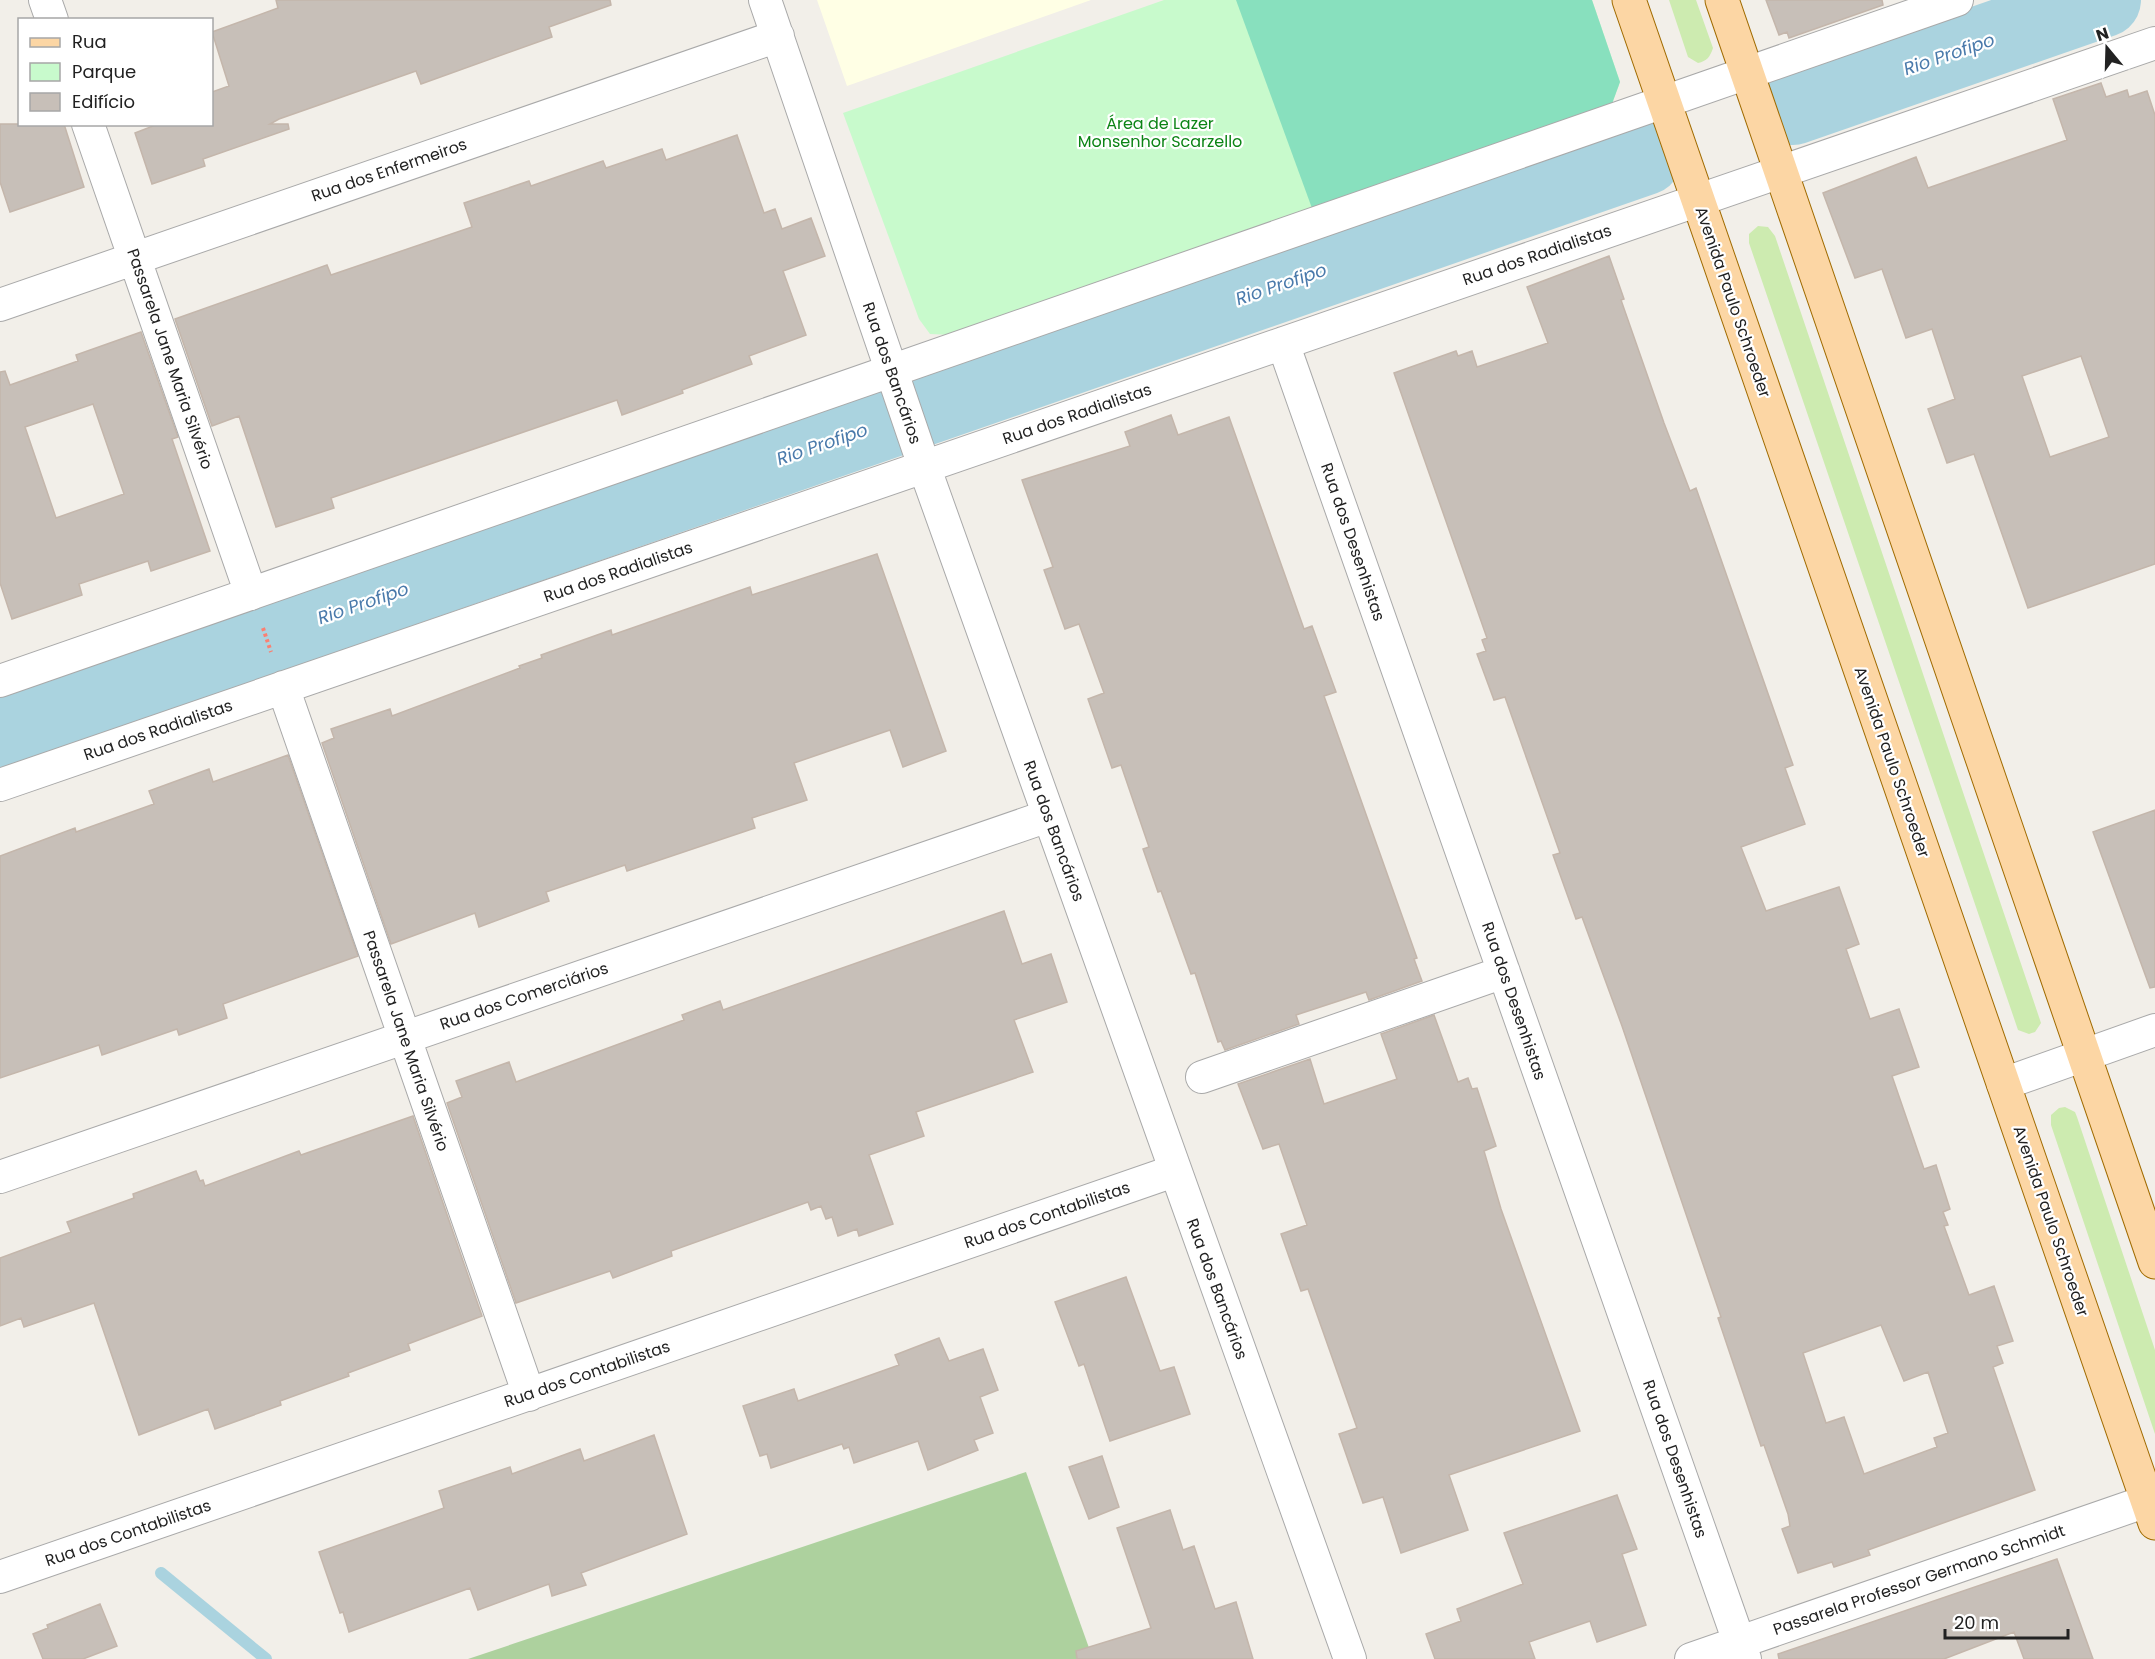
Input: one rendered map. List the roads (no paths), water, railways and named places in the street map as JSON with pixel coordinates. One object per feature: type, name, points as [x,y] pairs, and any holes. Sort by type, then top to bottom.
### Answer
[{"type":"main road","name":"Avenida Paulo Schroeder","points":[[1629,0],[2151,1512]]},
{"type":"main road","points":[[1722,0],[2155,1262]]},
{"type":"street","points":[[45,0],[51,18]]},
{"type":"street","name":"Rua dos Bancários","points":[[765,0],[924,466],[1350,1659]]},
{"type":"street","points":[[0,681],[255,606],[891,371],[1957,0]]},
{"type":"street","name":"Rua dos Enfermeiros","points":[[0,305],[778,36]]},
{"type":"street","name":"Rua dos Radialistas","points":[[0,784],[279,675],[924,466],[2155,43]]},
{"type":"street","name":"Passarela Jane Maria Silvério","points":[[89,126],[255,606]]},
{"type":"street","name":"Rua dos Desenhistas","points":[[1283,343],[1742,1651]]},
{"type":"street","name":"Passarela Jane Maria Silvério","points":[[279,675],[529,1395]]},
{"type":"street","name":"Rua dos Comerciários","points":[[0,1177],[1048,816]]},
{"type":"street","points":[[1202,1077],[1504,972]]},
{"type":"street","points":[[2003,1084],[2155,1030]]},
{"type":"street","name":"Rua dos Contabilistas","points":[[0,1577],[1174,1171]]},
{"type":"street","name":"Passarela Professor Germano Schmidt","points":[[1691,1659],[1742,1651],[2151,1512]]},
{"type":"waterway","name":"Rio Profipo","points":[[1793,108],[2104,0]]},
{"type":"waterway","name":"Rio Profipo","points":[[0,730],[1645,158]]},
{"type":"waterway","points":[[161,1573],[266,1659]]},
{"type":"park label","name":"Área de Lazer Monsenhor Scarzello","points":[[1160,132]]}]
